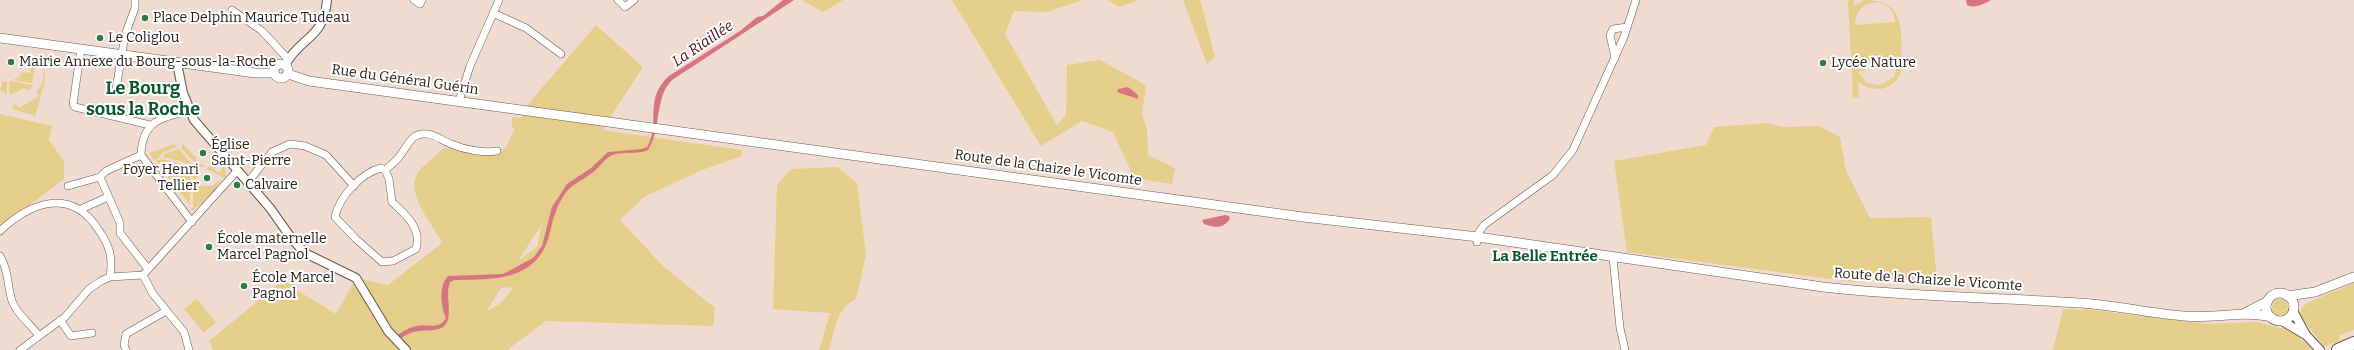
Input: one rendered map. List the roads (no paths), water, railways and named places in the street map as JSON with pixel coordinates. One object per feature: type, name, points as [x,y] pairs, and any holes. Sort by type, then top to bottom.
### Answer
[{"type":"highway","points":[[2338,350],[2354,343]]},
{"type":"main road","points":[[0,38],[177,63]]},
{"type":"main road","name":"Rue du Général Guérin","points":[[177,63],[255,74],[274,73],[280,78],[285,78],[287,66],[309,81],[648,128]]},
{"type":"main road","name":"Route de la Chaize le Vicomte","points":[[648,128],[1397,228],[1435,237],[1477,239],[1849,290],[2078,303],[2191,316],[2243,314],[2271,317]]},
{"type":"main road","points":[[2243,314],[2268,301],[2277,294],[2287,296],[2315,292],[2354,277]]},
{"type":"main road","points":[[2268,301],[2267,310],[2271,317],[2282,321],[2289,318],[2294,310],[2315,292]]},
{"type":"main road","points":[[2287,296],[2292,301],[2294,310]]},
{"type":"street","points":[[116,89],[125,35],[136,8],[135,0]]},
{"type":"street","points":[[287,66],[292,53],[305,43],[322,24],[327,0]]},
{"type":"street","points":[[414,0],[420,4],[422,0]]},
{"type":"street","points":[[459,101],[470,66],[499,0]]},
{"type":"street","points":[[618,0],[625,7],[634,0]]},
{"type":"street","points":[[1477,239],[1487,222],[1553,175],[1573,150],[1615,58],[1636,0]]},
{"type":"street","points":[[232,10],[262,30],[287,66]]},
{"type":"street","points":[[493,13],[526,28],[561,54]]},
{"type":"street","points":[[1615,58],[1610,35],[1613,29],[1627,27]]},
{"type":"street","points":[[81,49],[73,104],[75,107],[150,125]]},
{"type":"street","points":[[177,63],[183,94],[194,120],[248,182],[305,253],[356,278],[388,331],[406,350]]},
{"type":"street","points":[[189,111],[157,121],[150,125],[143,141],[141,155],[192,222]]},
{"type":"street","points":[[385,170],[398,158],[414,137],[425,134],[435,135],[450,144],[470,149],[488,152],[497,151]]},
{"type":"street","points":[[248,182],[272,152],[290,144],[305,146],[326,154],[354,186]]},
{"type":"street","points":[[68,186],[100,177],[102,173],[141,155]]},
{"type":"street","points":[[381,168],[385,170],[389,179],[392,202],[409,217],[418,241],[416,249],[399,258],[382,262],[356,239],[335,217],[337,205],[354,186],[373,170],[381,168]]},
{"type":"street","points":[[20,350],[60,320],[89,290],[110,278],[143,275],[237,171]]},
{"type":"street","points":[[100,177],[120,224],[120,233],[148,269]]},
{"type":"street","points":[[81,209],[108,197]]},
{"type":"street","points":[[0,230],[17,216],[39,206],[66,202],[87,213],[107,242],[112,263],[110,278]]},
{"type":"street","points":[[0,256],[8,271],[12,301],[19,313],[38,336]]},
{"type":"street","points":[[1613,258],[1620,328],[1625,350]]},
{"type":"street","points":[[143,275],[152,294],[184,332],[189,350]]},
{"type":"street","points":[[126,350],[124,345],[126,334],[166,310]]},
{"type":"street","points":[[2294,310],[2306,335]]},
{"type":"street","points":[[60,320],[71,336],[92,333]]},
{"type":"street","points":[[2282,321],[2306,335],[2320,350]]},
{"type":"place","name":"Place Delphin Maurice Tudeau","points":[[145,18]]},
{"type":"place","name":"Le Coliglou","points":[[100,38]]},
{"type":"place","name":"Mairie Annexe du Bourg-sous-la-Roche","points":[[11,62]]},
{"type":"place","name":"Lycée Nature","points":[[1823,63]]},
{"type":"place","name":"Église Saint-Pierre","points":[[203,153]]},
{"type":"place","name":"Foyer Henri Tellier","points":[[207,178]]},
{"type":"place","name":"Calvaire","points":[[237,185]]},
{"type":"place","name":"École maternelle Marcel Pagnol","points":[[209,247]]},
{"type":"place","name":"École Marcel Pagnol","points":[[244,286]]},
{"type":"district","name":"Le Bourg sous la Roche","points":[[143,99]]},
{"type":"district","name":"La Belle Entrée","points":[[1545,257]]},
{"type":"water label","name":"La Riaillée","points":[[703,44]]}]
